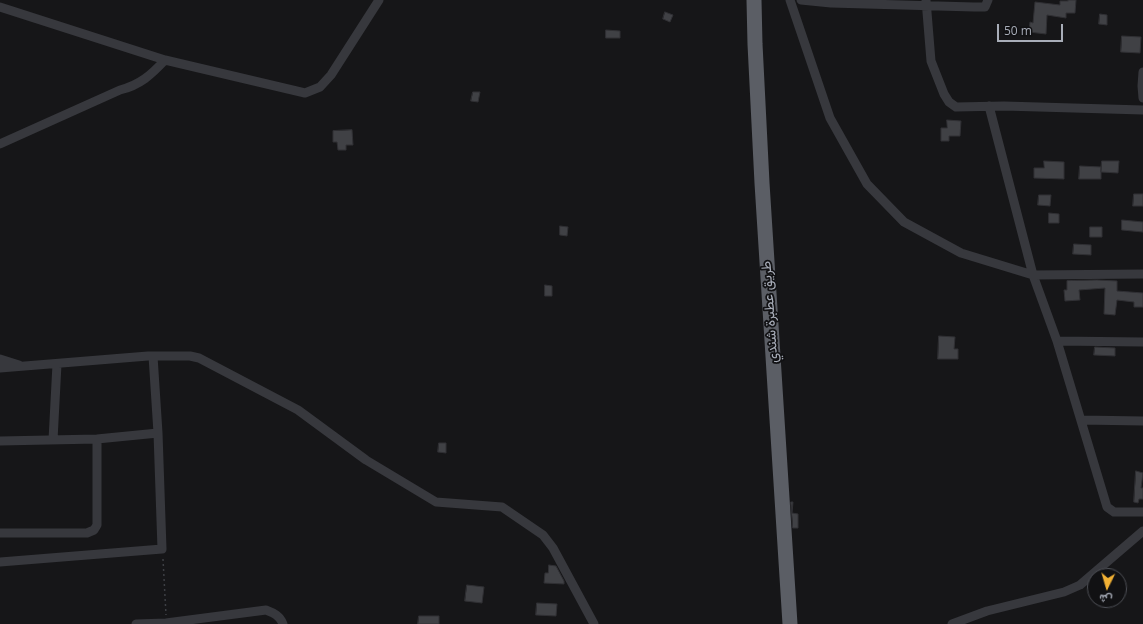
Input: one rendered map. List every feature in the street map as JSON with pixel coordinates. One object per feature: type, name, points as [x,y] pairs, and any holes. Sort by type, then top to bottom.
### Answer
[{"type":"highway","name":"طريق عطبرة شندي","points":[[754,0],[754,44],[761,168],[790,624]]},
{"type":"street","points":[[0,7],[165,60],[305,93],[320,87],[331,75],[378,0]]},
{"type":"street","points":[[790,0],[830,118],[867,184],[904,222],[961,253],[1033,274],[1143,274]]},
{"type":"street","points":[[800,0],[985,6],[988,0]]},
{"type":"street","points":[[926,3],[930,61],[944,94],[949,102],[956,107],[989,106],[1143,110]]},
{"type":"street","points":[[0,144],[106,96],[132,87],[152,73],[165,60]]},
{"type":"street","points":[[1143,72],[1143,98]]},
{"type":"street","points":[[989,106],[1033,274],[1057,341],[1107,507],[1114,512],[1143,512]]},
{"type":"street","points":[[1057,341],[1143,342]]},
{"type":"street","points":[[0,562],[162,549],[158,433],[153,356]]},
{"type":"street","points":[[0,368],[153,356],[190,356],[199,358],[298,410],[366,460],[436,502],[502,507],[543,535],[553,548],[594,624]]},
{"type":"street","points":[[0,359],[22,367]]},
{"type":"street","points":[[53,440],[57,364]]},
{"type":"street","points":[[1081,420],[1143,421]]},
{"type":"street","points":[[0,441],[97,439],[158,433]]},
{"type":"street","points":[[0,533],[87,533],[94,530],[96,525],[97,439]]},
{"type":"street","points":[[952,624],[987,611],[1072,589],[1080,585],[1143,531]]},
{"type":"street","points":[[136,624],[166,623],[266,610],[276,613],[283,624]]},
{"type":"path","points":[[162,549],[166,623]]},
{"type":"building","points":[[1076,0],[1075,13],[1066,13],[1066,18],[1047,15],[1046,34],[1029,32],[1030,22],[1033,23],[1035,2],[1060,5],[1060,1]]},
{"type":"building","points":[[665,12],[673,15],[670,22],[663,19]]},
{"type":"building","points":[[1100,14],[1107,15],[1107,25],[1099,24]]},
{"type":"building","points":[[606,30],[620,31],[620,38],[606,38]]},
{"type":"building","points":[[1122,36],[1141,37],[1140,53],[1121,52]]},
{"type":"building","points":[[473,92],[480,92],[478,102],[471,101]]},
{"type":"building","points":[[947,120],[961,121],[960,136],[949,136],[949,141],[941,141],[941,128],[947,128]]},
{"type":"building","points":[[352,130],[353,145],[346,145],[346,150],[338,150],[337,142],[333,142],[333,131]]},
{"type":"building","points":[[1044,161],[1064,162],[1064,179],[1034,178],[1034,168],[1044,168]]},
{"type":"building","points":[[1102,161],[1119,161],[1118,173],[1101,172]]},
{"type":"building","points":[[1080,166],[1101,167],[1101,179],[1079,179]]},
{"type":"building","points":[[1134,194],[1143,194],[1143,206],[1133,206]]},
{"type":"building","points":[[1039,195],[1051,195],[1050,206],[1038,205]]},
{"type":"building","points":[[1049,213],[1059,214],[1059,223],[1049,223]]},
{"type":"building","points":[[1122,220],[1143,222],[1143,232],[1122,230]]},
{"type":"building","points":[[560,226],[568,227],[567,236],[560,235]]},
{"type":"building","points":[[1090,227],[1102,227],[1102,237],[1090,237]]},
{"type":"building","points":[[1074,244],[1091,245],[1091,255],[1073,254]]},
{"type":"building","points":[[1067,281],[1117,281],[1117,291],[1143,293],[1143,307],[1134,307],[1134,302],[1117,300],[1115,315],[1104,314],[1105,288],[1079,290],[1080,300],[1065,301],[1064,290],[1067,290]]},
{"type":"building","points":[[545,285],[552,286],[552,296],[545,296]]},
{"type":"building","points":[[939,336],[955,337],[954,349],[958,349],[958,359],[938,359]]},
{"type":"building","points":[[1095,347],[1115,348],[1115,356],[1094,355]]},
{"type":"building","points":[[439,443],[446,443],[446,453],[438,452]]},
{"type":"building","points":[[1136,471],[1143,473],[1141,488],[1143,488],[1143,499],[1139,499],[1138,503],[1134,502]]},
{"type":"building","points":[[791,502],[793,502],[792,513],[798,514],[798,528],[793,528]]},
{"type":"building","points":[[549,565],[556,566],[564,581],[564,584],[544,583],[545,573],[548,573]]},
{"type":"building","points":[[467,585],[484,587],[482,603],[465,601]]},
{"type":"building","points":[[537,603],[557,604],[556,616],[536,615]]},
{"type":"building","points":[[419,616],[439,616],[439,624],[418,624]]}]
